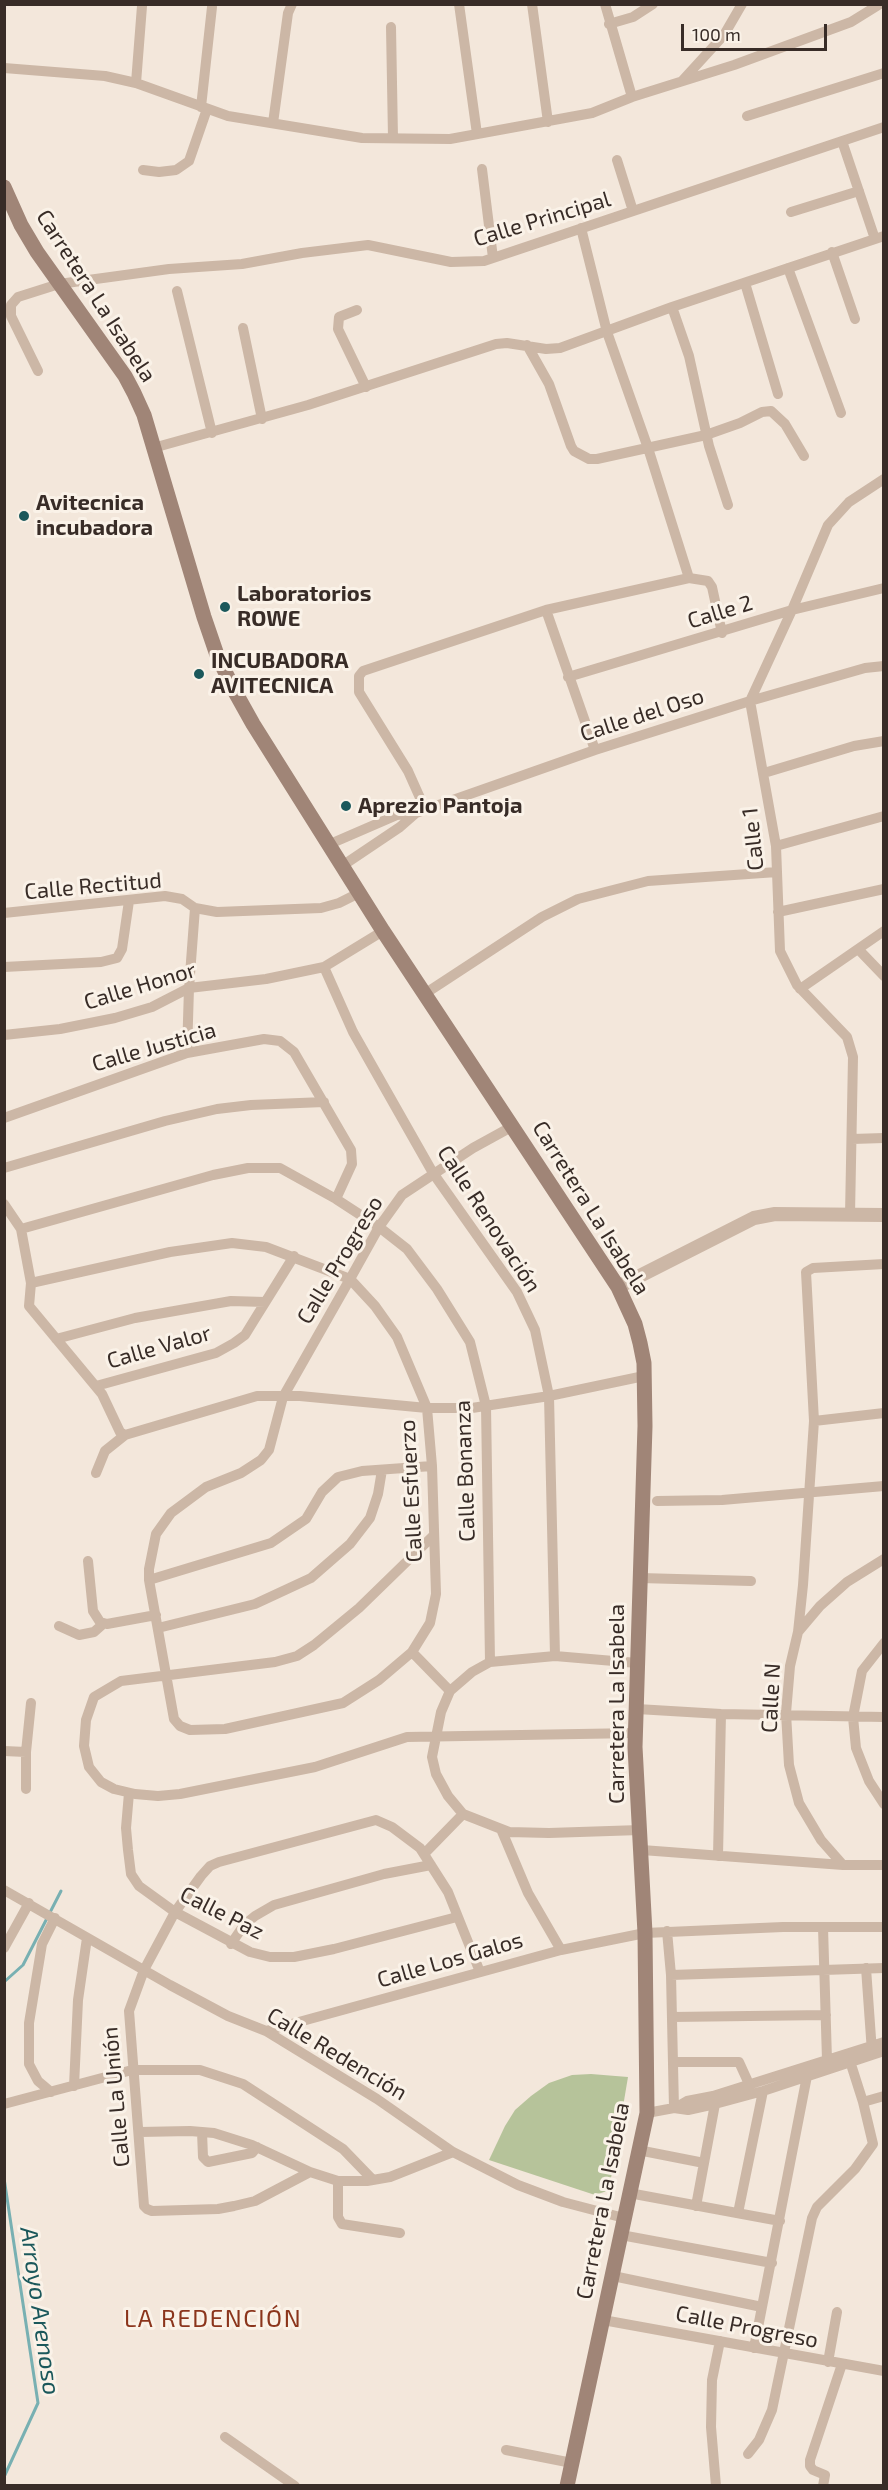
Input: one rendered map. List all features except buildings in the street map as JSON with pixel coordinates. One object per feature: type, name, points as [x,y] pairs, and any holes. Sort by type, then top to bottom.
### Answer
[{"type":"main road","name":"Carretera La Isabela","points":[[5,190],[9,209],[125,376],[144,415],[185,558],[217,655],[253,724],[383,931],[618,1287],[635,1324],[644,1376],[636,1733],[645,1933],[647,2113],[567,2486]]},
{"type":"street","points":[[273,123],[288,13],[292,4]]},
{"type":"street","points":[[459,4],[477,134]]},
{"type":"street","points":[[532,4],[548,122]]},
{"type":"street","points":[[605,4],[632,97]]},
{"type":"street","points":[[609,24],[633,17],[653,4]]},
{"type":"street","points":[[682,81],[724,34],[742,4]]},
{"type":"street","points":[[4,68],[105,76],[136,83],[228,116],[362,138],[450,138],[592,113],[632,97],[734,65],[851,22],[880,4]]},
{"type":"street","points":[[136,83],[142,6]]},
{"type":"street","points":[[143,170],[159,172],[176,170],[189,161],[204,108],[212,7]]},
{"type":"street","points":[[391,27],[393,138]]},
{"type":"street","points":[[747,116],[884,73]]},
{"type":"street","name":"Calle Principal","points":[[38,371],[11,316],[11,305],[18,297],[59,284],[169,269],[242,264],[302,253],[368,245],[425,259],[451,262],[484,261],[884,127]]},
{"type":"street","points":[[153,448],[262,419],[496,344],[560,348],[672,307],[879,237],[859,191],[842,141]]},
{"type":"street","points":[[617,160],[633,211]]},
{"type":"street","points":[[482,169],[494,258]]},
{"type":"street","points":[[791,212],[859,191]]},
{"type":"street","points":[[581,228],[607,332],[648,448],[689,578]]},
{"type":"street","points":[[832,252],[855,320]]},
{"type":"street","points":[[788,268],[841,413]]},
{"type":"street","points":[[746,283],[778,394]]},
{"type":"street","points":[[177,291],[212,433]]},
{"type":"street","points":[[672,307],[695,375],[706,435],[728,505]]},
{"type":"street","points":[[357,310],[339,317],[338,329],[366,387]]},
{"type":"street","points":[[243,328],[262,419]]},
{"type":"street","points":[[526,345],[549,384],[574,451],[593,460],[706,435],[740,423],[762,412],[771,411],[784,424],[804,456]]},
{"type":"street","points":[[750,701],[828,525],[849,502],[876,482],[884,479]]},
{"type":"street","points":[[420,811],[408,771],[359,692],[359,676],[370,667],[546,610],[689,578],[708,581],[712,587],[722,633]]},
{"type":"street","name":"Calle 2","points":[[568,676],[722,633],[792,610],[884,588]]},
{"type":"street","points":[[546,610],[595,750]]},
{"type":"street","name":"Calle del Oso","points":[[330,844],[397,815],[420,811],[595,750],[750,701],[865,668],[884,666]]},
{"type":"street","name":"Calle 1","points":[[750,701],[776,846],[780,951],[800,988],[847,1037],[852,1057],[850,1215]]},
{"type":"street","points":[[764,772],[854,746],[884,741]]},
{"type":"street","name":"Calle del Oso","points":[[342,866],[420,811]]},
{"type":"street","points":[[776,846],[884,816]]},
{"type":"street","points":[[426,993],[542,917],[578,899],[648,880],[777,872]]},
{"type":"street","points":[[778,912],[884,889]]},
{"type":"street","name":"Calle Rectitud","points":[[4,913],[165,896],[182,899],[195,908],[217,912],[321,908],[339,903],[359,893]]},
{"type":"street","points":[[4,967],[101,962],[117,958],[123,949],[129,901]]},
{"type":"street","points":[[188,1053],[189,988],[195,908]]},
{"type":"street","name":"Calle Honor","points":[[4,1035],[60,1029],[115,1018],[152,1007],[189,988],[266,979],[324,967],[383,931]]},
{"type":"street","points":[[800,988],[884,931]]},
{"type":"street","points":[[858,950],[884,976]]},
{"type":"street","name":"Calle Renovación","points":[[324,967],[353,1032],[433,1173],[517,1292],[535,1330],[549,1396],[555,1656]]},
{"type":"street","name":"Calle Justicia","points":[[4,1118],[188,1053],[264,1039],[280,1041],[294,1052],[351,1150],[352,1164],[336,1198]]},
{"type":"street","points":[[4,1168],[165,1121],[217,1109],[324,1102]]},
{"type":"street","name":"Calle Progreso","points":[[180,1726],[174,1719],[149,1580],[156,1534],[171,1513],[206,1487],[241,1473],[261,1460],[269,1450],[283,1397],[379,1227],[402,1195],[433,1173],[513,1126]]},
{"type":"street","points":[[852,1139],[884,1138]]},
{"type":"street","name":"Calle Bonanza","points":[[21,1229],[213,1174],[248,1168],[280,1168],[336,1198],[407,1249],[437,1289],[470,1342],[486,1406],[490,1662]]},
{"type":"street","points":[[4,1204],[21,1229],[31,1283],[29,1306],[102,1394],[120,1432],[125,1436]]},
{"type":"street","points":[[618,1287],[754,1218],[775,1214],[884,1215]]},
{"type":"street","name":"Calle Esfuerzo","points":[[31,1283],[205,1245],[243,1244],[266,1247],[350,1278],[375,1306],[397,1337],[427,1408],[432,1466],[436,1594],[430,1623],[412,1652],[379,1680],[343,1703],[225,1729],[190,1730],[180,1726]]},
{"type":"street","name":"Calle Valor","points":[[96,1386],[216,1353],[234,1343],[245,1335],[294,1256]]},
{"type":"street","points":[[798,1632],[814,1421],[811,1324],[806,1272],[813,1268],[884,1264]]},
{"type":"street","points":[[56,1339],[135,1318],[183,1309],[231,1301],[265,1302]]},
{"type":"street","points":[[96,1473],[105,1451],[125,1436],[257,1396],[300,1396],[427,1408],[486,1406],[549,1396],[644,1376]]},
{"type":"street","points":[[814,1421],[884,1413]]},
{"type":"street","points":[[149,1580],[271,1543],[306,1519],[322,1492],[338,1477],[382,1470],[432,1466]]},
{"type":"street","points":[[158,1628],[255,1604],[311,1578],[350,1544],[370,1518],[378,1494],[382,1470]]},
{"type":"street","points":[[657,1500],[722,1500],[884,1486]]},
{"type":"street","points":[[433,1536],[359,1608],[297,1656],[275,1662],[121,1681],[94,1697],[86,1720],[84,1746],[89,1767],[100,1782],[114,1789],[158,1796],[180,1794],[315,1767],[407,1737],[636,1733]]},
{"type":"street","name":"Calle N","points":[[843,1865],[821,1840],[799,1803],[789,1765],[786,1713],[790,1666],[798,1632],[820,1606],[847,1582],[884,1559]]},
{"type":"street","points":[[88,1561],[93,1611],[103,1624]]},
{"type":"street","points":[[640,1578],[751,1581]]},
{"type":"street","points":[[59,1626],[79,1635],[93,1632],[103,1624],[156,1615]]},
{"type":"street","points":[[884,1643],[862,1671],[853,1717],[856,1748],[869,1781],[884,1804]]},
{"type":"street","points":[[412,1652],[450,1691]]},
{"type":"street","points":[[637,1663],[555,1656],[490,1662],[472,1672],[450,1691],[441,1712],[432,1757],[435,1774],[448,1796],[463,1814],[509,1832],[640,1830]]},
{"type":"street","points":[[26,1789],[26,1752],[31,1703]]},
{"type":"street","points":[[637,1709],[721,1714],[786,1713],[884,1717]]},
{"type":"street","points":[[718,1856],[721,1714]]},
{"type":"street","points":[[4,1751],[26,1752]]},
{"type":"street","name":"Calle Paz","points":[[129,1793],[126,1828],[131,1874],[139,1886],[175,1912],[231,1944],[270,1957],[294,1957],[458,1917]]},
{"type":"street","points":[[424,1854],[463,1814]]},
{"type":"street","name":"Calle La Unión","points":[[310,2172],[255,2201],[234,2206],[218,2209],[147,2209],[144,2206],[129,2011],[144,1970],[175,1912],[210,1866],[376,1820],[392,1827],[420,1848],[448,1892],[480,1972]]},
{"type":"street","points":[[501,1829],[528,1893],[561,1950]]},
{"type":"street","points":[[642,1850],[843,1865],[884,1865]]},
{"type":"street","points":[[231,1944],[250,1920],[274,1905],[384,1874],[431,1865]]},
{"type":"street","name":"Calle Redención","points":[[4,1890],[228,2016],[266,2031],[377,2099],[453,2152],[518,2185],[563,2202],[624,2218]]},
{"type":"street","points":[[4,1947],[8,1933],[33,1905]]},
{"type":"street","points":[[51,2092],[38,2081],[29,2064],[29,2023],[42,1944],[53,1917]]},
{"type":"street","points":[[823,1927],[827,2060]]},
{"type":"street","name":"Calle Los Galos","points":[[266,2031],[561,1950],[645,1933],[884,1927]]},
{"type":"street","points":[[667,1931],[671,1975],[674,2108]]},
{"type":"street","points":[[74,2086],[78,2000],[87,1938]]},
{"type":"street","points":[[866,1968],[872,2050]]},
{"type":"street","points":[[671,1975],[884,1968]]},
{"type":"street","points":[[672,2017],[826,2015]]},
{"type":"street","points":[[674,2108],[688,2110],[763,2091],[872,2050],[884,2042]]},
{"type":"street","points":[[872,2050],[884,2051]]},
{"type":"street","points":[[647,2113],[674,2108],[687,2101],[713,2096],[827,2060],[849,2059]]},
{"type":"street","points":[[748,2454],[759,2440],[772,2410],[812,2218],[817,2207],[878,2143],[849,2059]]},
{"type":"street","points":[[673,2062],[739,2062],[749,2084]]},
{"type":"street","points":[[4,2104],[132,2070],[200,2070],[243,2084],[343,2149],[373,2180]]},
{"type":"street","points":[[754,2348],[807,2076]]},
{"type":"street","points":[[738,2213],[763,2091]]},
{"type":"street","points":[[863,2102],[884,2096]]},
{"type":"street","points":[[696,2206],[715,2103]]},
{"type":"street","points":[[140,2132],[202,2132],[235,2139],[310,2172],[338,2181],[390,2177],[453,2152]]},
{"type":"street","points":[[202,2132],[203,2157],[208,2162],[252,2152],[257,2147]]},
{"type":"street","points":[[638,2150],[704,2163]]},
{"type":"street","points":[[338,2181],[338,2217],[342,2224],[400,2233]]},
{"type":"street","points":[[629,2193],[780,2221]]},
{"type":"street","points":[[621,2235],[772,2263]]},
{"type":"street","points":[[613,2276],[762,2307]]},
{"type":"street","points":[[828,2362],[837,2312]]},
{"type":"street","name":"Calle Progreso","points":[[603,2319],[884,2371]]},
{"type":"street","points":[[716,2486],[711,2427],[712,2380],[720,2342]]},
{"type":"street","points":[[823,2486],[825,2475],[813,2470],[810,2460],[842,2364]]},
{"type":"street","points":[[225,2437],[295,2486]]},
{"type":"street","points":[[506,2450],[572,2463]]},
{"type":"green space","points":[[572,2075],[628,2077],[607,2191],[595,2195],[489,2160],[515,2110],[531,2096],[549,2083]]},
{"type":"waterway","name":"Arroyo Arenoso","points":[[4,1982],[23,1965],[61,1891]]},
{"type":"waterway","name":"Arroyo Arenoso","points":[[4,2178],[38,2403],[4,2477]]},
{"type":"place","name":"Avitecnica incubadora","points":[[24,516]]},
{"type":"place","name":"Laboratorios ROWE","points":[[225,607]]},
{"type":"place","name":"INCUBADORA AVITECNICA","points":[[199,674]]},
{"type":"place","name":"Aprezio Pantoja","points":[[346,806]]},
{"type":"district","name":"LA REDENCIÓN","points":[[213,2319]]}]
